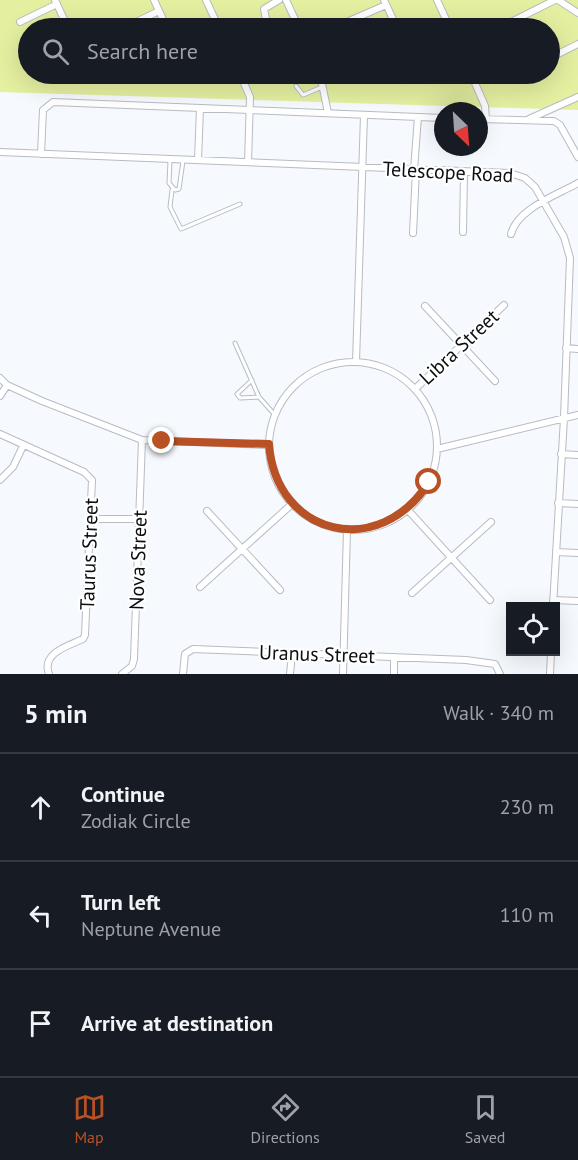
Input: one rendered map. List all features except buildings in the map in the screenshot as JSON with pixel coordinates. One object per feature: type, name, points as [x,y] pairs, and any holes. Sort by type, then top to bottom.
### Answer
[{"type":"street","points":[[154,0],[162,18]]},
{"type":"street","points":[[206,0],[214,18]]},
{"type":"street","points":[[266,18],[264,9],[279,0]]},
{"type":"street","points":[[286,0],[294,18]]},
{"type":"street","points":[[437,0],[445,18]]},
{"type":"street","points":[[519,18],[557,0],[578,13]]},
{"type":"street","points":[[27,18],[56,2],[63,18]]},
{"type":"street","points":[[355,18],[385,2],[392,18]]},
{"type":"street","points":[[144,18],[159,11]]},
{"type":"street","points":[[560,53],[578,44]]},
{"type":"street","points":[[244,84],[250,97],[248,162]]},
{"type":"street","points":[[475,84],[483,102]]},
{"type":"street","points":[[324,86],[328,113]]},
{"type":"street","points":[[527,120],[578,97]]},
{"type":"street","points":[[42,154],[43,110],[49,103],[434,118]]},
{"type":"street","points":[[198,160],[200,108]]},
{"type":"street","points":[[356,362],[364,115]]},
{"type":"street","points":[[413,232],[418,117]]},
{"type":"street","points":[[488,119],[556,122],[578,157]]},
{"type":"street","name":"Telescope Road","points":[[0,152],[520,175],[531,182],[569,251],[564,418],[553,602]]},
{"type":"street","points":[[463,231],[464,172]]},
{"type":"street","points":[[511,234],[516,221],[578,183]]},
{"type":"street","name":"Libra Street","points":[[415,388],[504,304]]},
{"type":"street","points":[[425,306],[495,381]]},
{"type":"street","points":[[566,348],[578,349]]},
{"type":"street","points":[[356,362],[388,369],[415,388],[432,416],[437,449],[429,482],[407,509],[386,523],[348,530],[317,522],[292,504],[275,477],[269,444],[275,415],[285,397],[307,376],[326,367],[356,362]]},
{"type":"street","points":[[0,378],[7,385],[142,440],[269,444]]},
{"type":"street","points":[[0,396],[7,385]]},
{"type":"street","points":[[437,449],[578,415]]},
{"type":"street","name":"Taurus Street","points":[[0,434],[89,475],[92,481],[84,637],[48,658],[46,664],[49,674]]},
{"type":"street","name":"Nova Street","points":[[122,674],[132,666],[134,659],[142,440]]},
{"type":"street","points":[[1,478],[13,467],[23,446]]},
{"type":"street","points":[[561,454],[578,455]]},
{"type":"street","points":[[558,503],[578,504]]},
{"type":"street","points":[[200,586],[292,504]]},
{"type":"street","points":[[407,509],[490,600]]},
{"type":"street","points":[[207,511],[280,591]]},
{"type":"street","points":[[90,519],[140,519]]},
{"type":"street","points":[[412,593],[491,522]]},
{"type":"street","points":[[343,674],[348,530]]},
{"type":"street","points":[[556,552],[578,553]]},
{"type":"street","points":[[560,602],[578,601]]},
{"type":"street","name":"Uranus Street","points":[[183,674],[184,656],[192,649],[487,663],[496,666],[500,674]]},
{"type":"street","points":[[290,674],[292,654]]},
{"type":"street","points":[[550,674],[551,656]]},
{"type":"street","points":[[394,657],[394,674]]},
{"type":"lane","points":[[297,86],[303,95],[324,86]]},
{"type":"lane","points":[[170,159],[169,183],[172,190],[170,207],[181,229],[240,204]]},
{"type":"lane","points":[[172,190],[181,187],[183,159]]},
{"type":"lane","points":[[235,343],[260,397],[275,415]]},
{"type":"lane","points":[[252,380],[238,392],[238,396],[260,397]]},
{"type":"green space","points":[[0,0],[578,0],[578,110],[488,107],[488,102],[434,102],[434,106],[0,92]]},
{"type":"route","points":[[162,441],[269,444],[270,461],[275,477],[292,504],[317,522],[348,530],[373,527],[397,517],[419,497],[429,482]]}]
